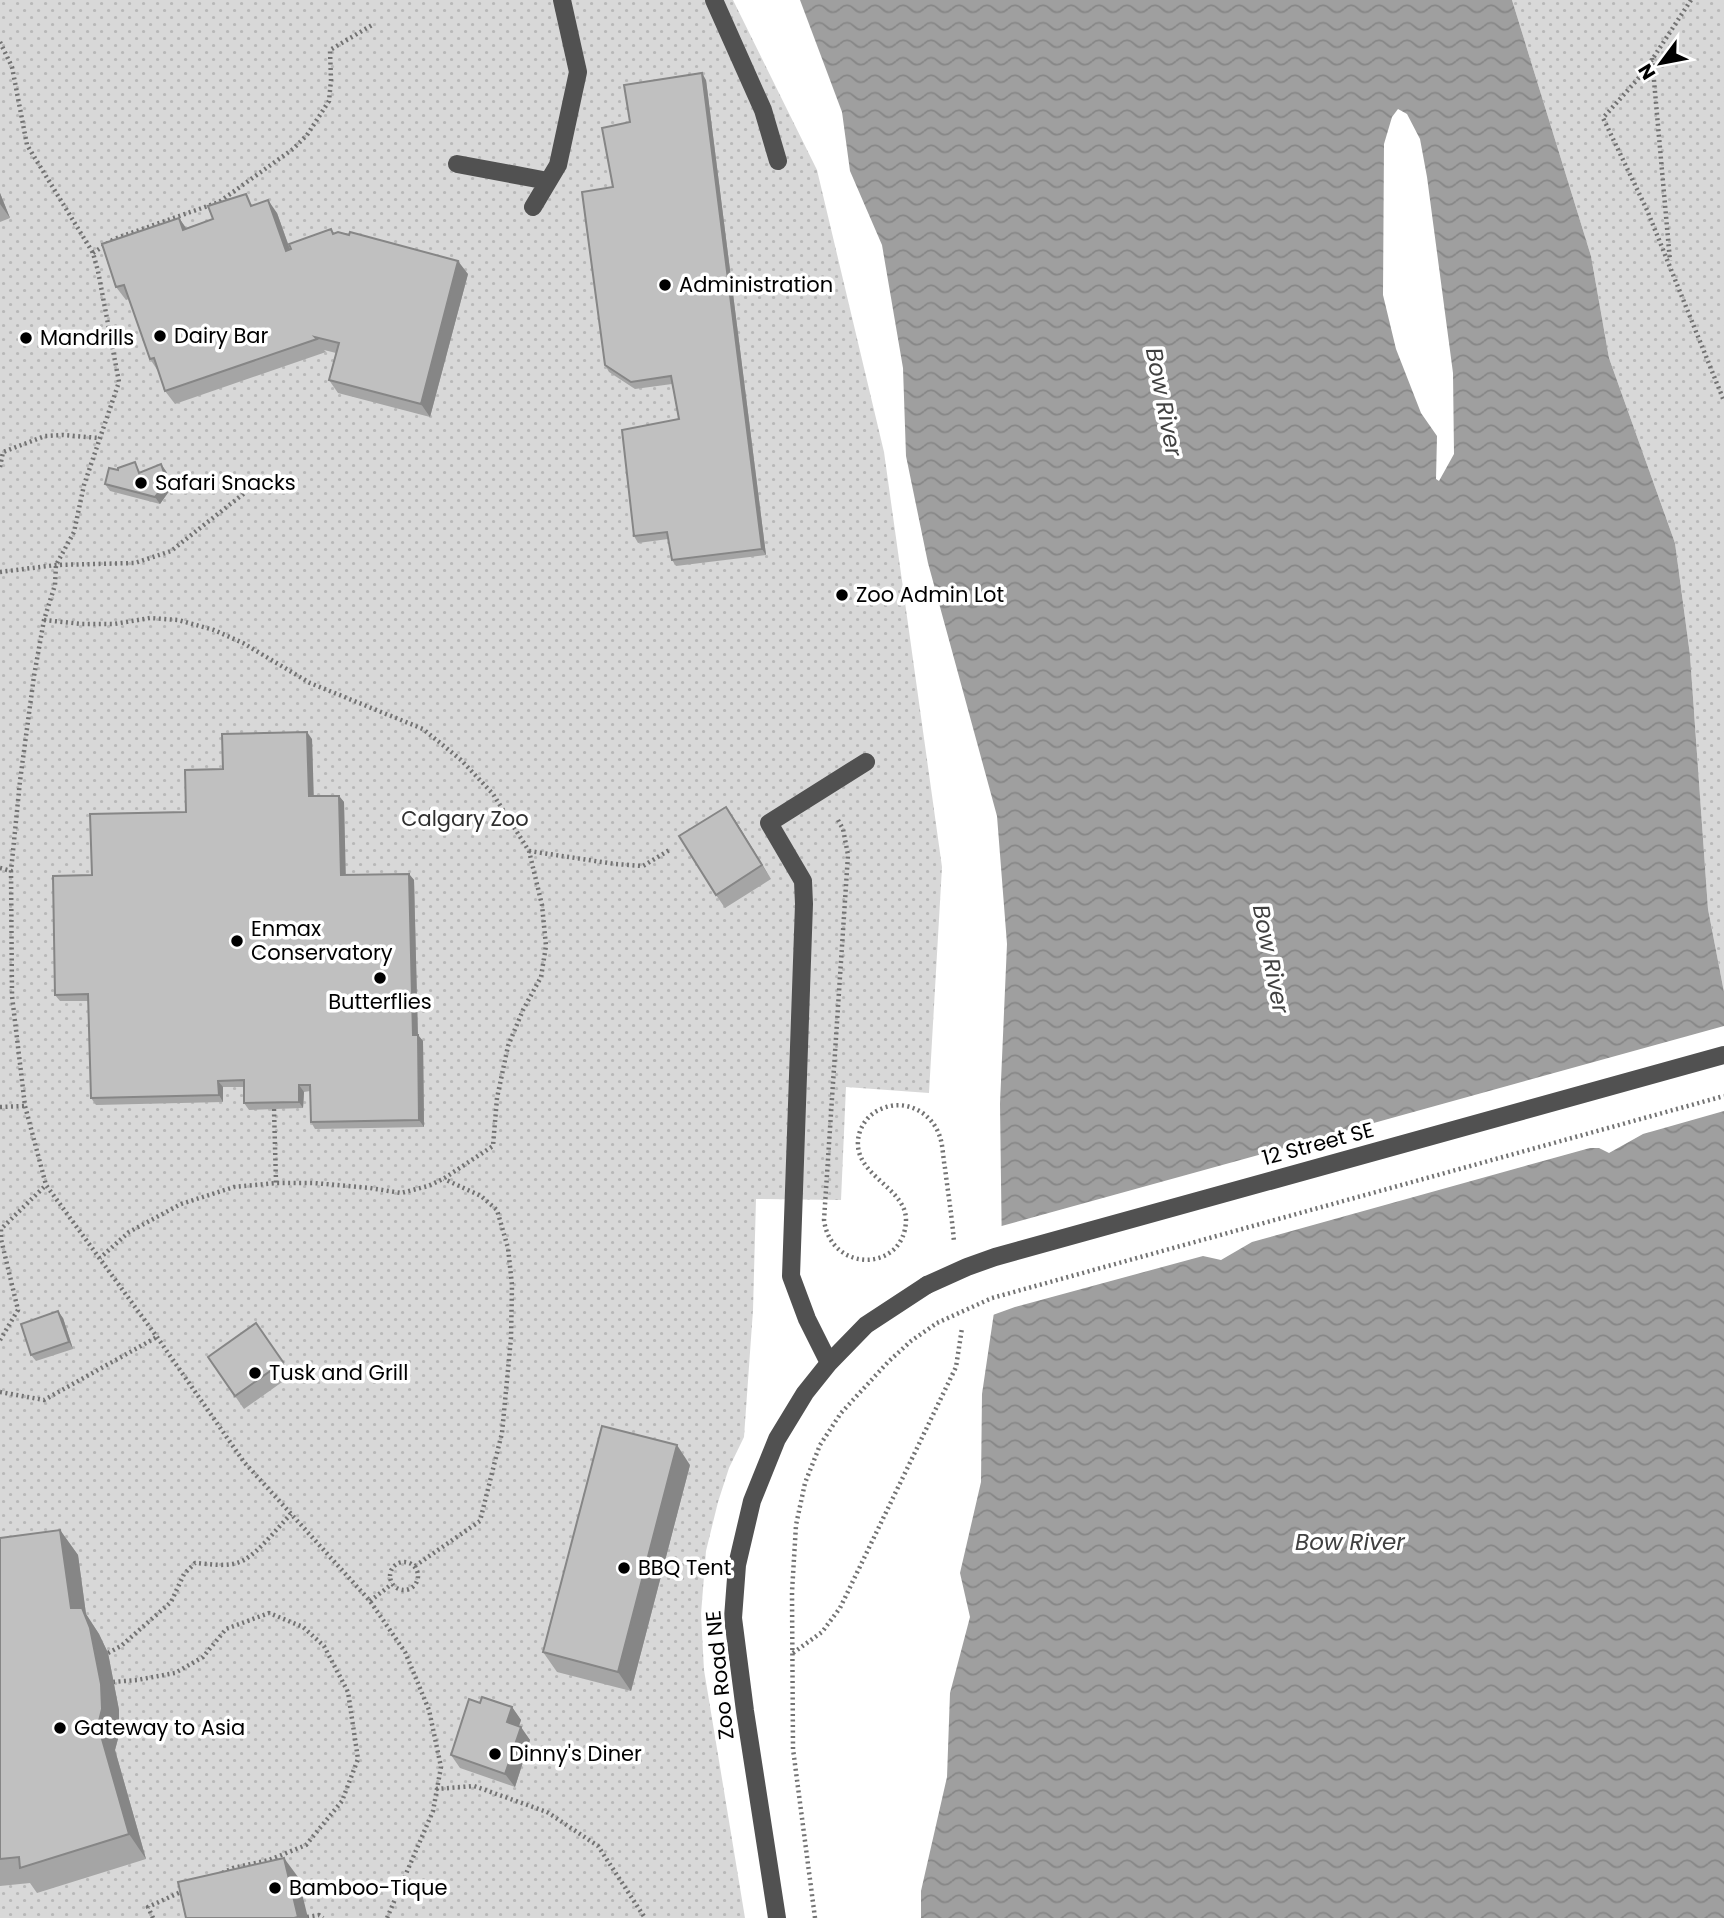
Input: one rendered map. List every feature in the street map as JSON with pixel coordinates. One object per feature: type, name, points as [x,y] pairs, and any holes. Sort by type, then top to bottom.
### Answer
[{"type":"street","points":[[533,207],[558,165],[578,72],[562,0]]},
{"type":"street","points":[[714,0],[763,110],[778,161]]},
{"type":"street","points":[[457,164],[548,181]]},
{"type":"street","points":[[829,1363],[807,1319],[791,1276],[803,881],[769,823],[866,762]]},
{"type":"street","name":"12 Street SE","points":[[927,1285],[995,1257],[1724,1055]]},
{"type":"street","name":"Zoo Road NE","points":[[777,1918],[733,1618],[737,1565],[752,1501],[777,1439],[805,1393],[829,1363],[866,1325],[927,1285]]},
{"type":"path","points":[[1691,0],[1644,72],[1603,118],[1647,209],[1724,401]]},
{"type":"path","points":[[93,253],[114,239],[219,202],[293,149],[307,135],[329,100],[330,50],[372,25]]},
{"type":"path","points":[[0,42],[12,67],[27,145],[93,253],[119,382],[84,485],[74,532],[57,565],[34,676],[22,768],[11,871],[12,996],[25,1106],[46,1185],[244,1462],[370,1601],[405,1652],[429,1710],[441,1767],[433,1811],[387,1918]]},
{"type":"path","points":[[1653,58],[1671,269]]},
{"type":"path","points":[[0,467],[3,452],[46,436],[99,438]]},
{"type":"path","points":[[0,572],[57,565],[135,563],[171,551],[247,491]]},
{"type":"path","points":[[44,620],[114,624],[150,618],[178,620],[202,626],[243,643],[310,683],[423,729],[461,760],[493,794],[529,851],[542,905],[546,946],[541,977],[508,1046],[498,1098],[493,1146],[428,1186],[401,1193],[370,1188],[276,1183],[234,1187],[181,1204],[129,1232],[100,1258]]},
{"type":"path","points":[[838,820],[848,855],[824,1220],[826,1231],[832,1243],[848,1258],[871,1260],[884,1256],[898,1246],[904,1234],[906,1217],[898,1200],[860,1158],[857,1141],[863,1121],[879,1109],[894,1104],[913,1106],[929,1117],[940,1136],[954,1243]]},
{"type":"path","points":[[529,851],[643,866],[671,849]]},
{"type":"path","points":[[0,868],[11,871]]},
{"type":"path","points":[[815,1918],[793,1749],[792,1592],[796,1525],[805,1483],[820,1445],[841,1413],[911,1341],[937,1323],[992,1298],[1724,1096]]},
{"type":"path","points":[[0,1107],[25,1106]]},
{"type":"path","points":[[274,1109],[276,1183]]},
{"type":"path","points":[[415,1566],[480,1521],[502,1433],[508,1379],[512,1284],[508,1248],[497,1210],[481,1196],[443,1178]]},
{"type":"path","points":[[0,1340],[18,1310],[1,1229],[46,1185]]},
{"type":"path","points":[[793,1654],[822,1632],[841,1608],[956,1367],[962,1328]]},
{"type":"path","points":[[0,1392],[44,1400],[157,1337]]},
{"type":"path","points":[[107,1653],[121,1646],[171,1602],[184,1574],[195,1563],[223,1565],[243,1561],[256,1551],[291,1513]]},
{"type":"path","points":[[407,1562],[415,1566],[418,1579],[413,1587],[400,1590],[392,1584],[390,1574],[394,1566],[407,1562]]},
{"type":"path","points":[[370,1601],[392,1584]]},
{"type":"path","points":[[113,1682],[175,1672],[203,1657],[226,1629],[269,1613],[303,1627],[324,1646],[348,1692],[358,1759],[342,1801],[306,1845],[221,1874]]},
{"type":"path","points":[[436,1789],[474,1786],[547,1812],[598,1846],[645,1918]]},
{"type":"path","points":[[153,1918],[148,1907],[197,1885]]},
{"type":"path","points":[[307,1917],[319,1915],[323,1918]]},
{"type":"green space","name":"Calgary Zoo","points":[[0,0],[733,0],[817,170],[884,452],[942,867],[929,1093],[846,1087],[841,1200],[756,1199],[753,1310],[744,1437],[729,1468],[706,1551],[701,1614],[704,1670],[745,1918],[0,1918]]},
{"type":"green space","points":[[1512,0],[1724,0],[1724,992],[1708,909],[1690,655],[1675,543],[1609,358],[1591,256]]},
{"type":"water","name":"Bow River","points":[[800,0],[1512,0],[1591,256],[1609,358],[1675,543],[1690,655],[1708,909],[1724,992],[1724,1918],[921,1918],[921,1891],[947,1777],[950,1693],[970,1617],[960,1573],[981,1482],[982,1394],[1002,1258],[1000,1104],[1007,944],[997,816],[928,563],[906,456],[903,368],[882,245],[850,171],[842,112]],"holes":[[[1398,109],[1407,114],[1420,139],[1427,177],[1453,373],[1454,454],[1439,481],[1436,479],[1437,436],[1421,413],[1396,349],[1383,295],[1384,144],[1392,117]]]},
{"type":"pier","points":[[1724,1026],[1724,1111],[1643,1134],[1609,1153],[1599,1148],[1590,1148],[1252,1242],[1221,1260],[1203,1256],[990,1316],[998,1258],[998,1227]]},
{"type":"building","name":"Administration","points":[[702,73],[762,549],[672,560],[667,532],[634,536],[622,430],[679,419],[671,376],[631,382],[605,365],[582,192],[613,187],[602,128],[630,122],[624,85]]},
{"type":"building","points":[[246,194],[251,206],[268,200],[286,251],[291,249],[289,244],[331,229],[333,234],[338,232],[349,235],[350,232],[458,261],[421,404],[329,380],[339,343],[315,337],[317,339],[165,391],[154,358],[150,359],[124,285],[116,287],[102,244],[179,218],[183,230],[213,219],[208,206]]},
{"type":"building","name":"Safari Snacks","points":[[135,462],[139,473],[161,464],[167,481],[155,497],[105,484],[109,468],[118,470]]},
{"type":"building","name":"Enmax Conservatory","points":[[307,732],[309,796],[339,796],[341,875],[409,874],[413,1035],[418,1035],[419,1120],[311,1122],[310,1085],[299,1085],[299,1102],[244,1103],[244,1080],[218,1081],[219,1095],[91,1098],[88,994],[55,995],[53,876],[92,875],[90,814],[186,812],[185,770],[223,769],[222,734]]},
{"type":"building","points":[[726,807],[762,865],[716,895],[679,836]]},
{"type":"building","points":[[58,1311],[69,1342],[31,1355],[21,1324]]},
{"type":"building","name":"Tusk and Grill","points":[[256,1323],[283,1362],[235,1396],[208,1357]]},
{"type":"building","name":"BBQ Tent","points":[[602,1426],[677,1445],[618,1672],[543,1652]]},
{"type":"building","name":"Gateway to Asia","points":[[60,1530],[71,1608],[82,1608],[90,1628],[101,1684],[102,1709],[98,1725],[129,1834],[20,1868],[19,1857],[0,1859],[0,1538]]},
{"type":"building","name":"Dinny's Diner","points":[[482,1697],[512,1707],[507,1722],[521,1727],[505,1774],[451,1755],[469,1699],[480,1703]]},
{"type":"building","points":[[284,1858],[298,1917],[186,1918],[178,1882]]},
{"type":"place","name":"Administration","points":[[665,285]]},
{"type":"place","name":"Dairy Bar","points":[[160,336]]},
{"type":"place","name":"Mandrills","points":[[26,338]]},
{"type":"place","name":"Safari Snacks","points":[[141,483]]},
{"type":"place","name":"Zoo Admin Lot","points":[[842,595]]},
{"type":"place","name":"Enmax Conservatory","points":[[237,941]]},
{"type":"place","name":"Butterflies","points":[[380,978]]},
{"type":"place","name":"Tusk and Grill","points":[[255,1373]]},
{"type":"place","name":"BBQ Tent","points":[[624,1568]]},
{"type":"place","name":"Gateway to Asia","points":[[60,1728]]},
{"type":"place","name":"Dinny's Diner","points":[[495,1754]]},
{"type":"place","name":"Bamboo-Tique","points":[[275,1888]]}]
